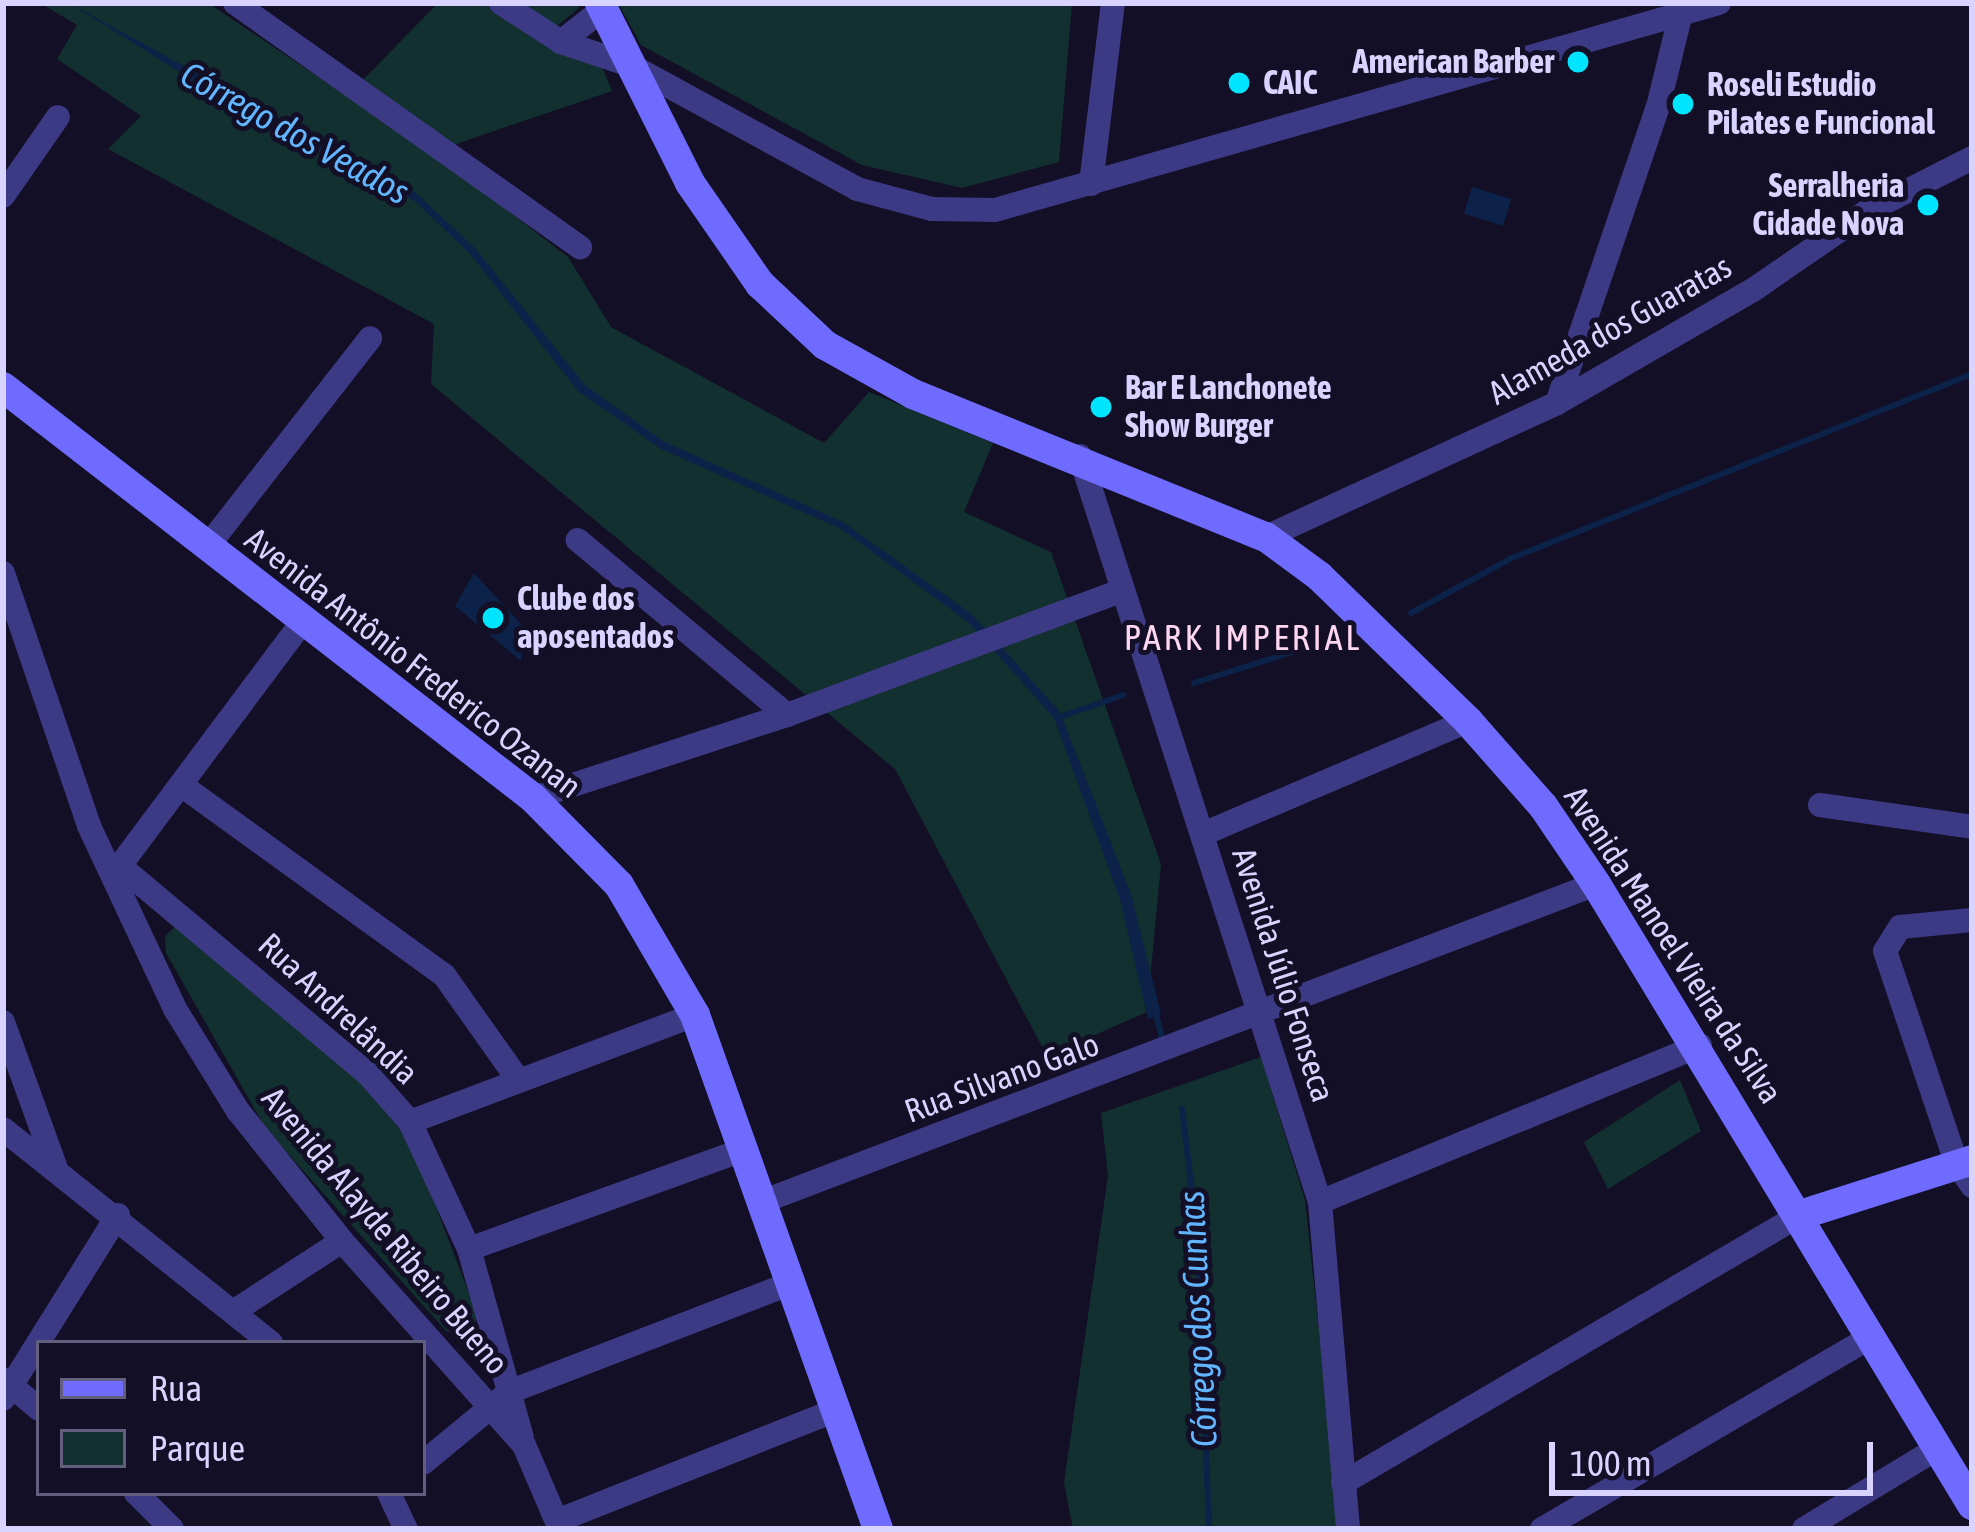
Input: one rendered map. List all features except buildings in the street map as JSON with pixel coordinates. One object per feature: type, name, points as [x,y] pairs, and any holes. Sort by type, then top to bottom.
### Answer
[{"type":"street","points":[[235,3],[580,247]]},
{"type":"street","points":[[501,3],[561,42],[630,64],[792,158],[857,189],[932,209],[995,210],[1719,3]]},
{"type":"street","points":[[1091,184],[1113,3]]},
{"type":"street","points":[[561,42],[602,6]]},
{"type":"street","name":"Avenida Manoel Vieira da Silva","points":[[602,6],[690,183],[760,284],[826,345],[914,394],[1080,456],[1266,536],[1319,576],[1468,721],[1543,806],[1597,884],[1700,1046],[1972,1505]]},
{"type":"street","points":[[1557,403],[1658,107],[1680,17]]},
{"type":"street","points":[[3,196],[58,117]]},
{"type":"street","name":"Alameda dos Guaratas","points":[[1266,536],[1557,403],[1735,301],[1866,212],[1972,158]]},
{"type":"street","points":[[207,547],[370,338]]},
{"type":"street","name":"Avenida Antônio Frederico Ozanan","points":[[3,387],[533,798],[619,885],[695,1015],[878,1529]]},
{"type":"street","name":"Avenida Júlio Fonseca","points":[[1080,456],[1320,1202],[1348,1529]]},
{"type":"street","points":[[578,540],[787,715]]},
{"type":"street","name":"Avenida Alayde Ribeiro Bueno","points":[[3,573],[115,873],[238,1111],[342,1241],[499,1399],[559,1525]]},
{"type":"street","points":[[533,798],[787,715],[1124,590]]},
{"type":"street","points":[[115,873],[184,787],[302,622]]},
{"type":"street","points":[[1202,834],[1468,721]]},
{"type":"street","points":[[184,787],[444,975],[517,1078]]},
{"type":"street","points":[[1820,805],[1972,827]]},
{"type":"street","name":"Rua Andrelândia","points":[[115,873],[368,1073],[410,1122],[470,1249],[499,1399]]},
{"type":"street","name":"Rua Silvano Galo","points":[[764,1202],[1597,884]]},
{"type":"street","points":[[1343,1483],[1800,1215],[1967,1169],[1885,950],[1900,927],[1972,920]]},
{"type":"street","points":[[410,1122],[695,1015]]},
{"type":"street","points":[[3,1022],[55,1166]]},
{"type":"street","points":[[1320,1202],[1700,1046]]},
{"type":"street","points":[[3,1129],[118,1215],[268,1340]]},
{"type":"street","points":[[470,1249],[743,1150]]},
{"type":"street","points":[[37,1340],[118,1215]]},
{"type":"street","points":[[236,1310],[342,1241]]},
{"type":"street","points":[[426,1460],[499,1399],[792,1283]]},
{"type":"street","points":[[1542,1529],[1870,1337]]},
{"type":"street","points":[[36,1342],[6,1388],[36,1406]]},
{"type":"street","points":[[559,1525],[838,1409]]},
{"type":"street","points":[[1804,1529],[1936,1449]]},
{"type":"street","points":[[139,1496],[172,1529]]},
{"type":"street","points":[[390,1496],[406,1529]]},
{"type":"green space","points":[[40,3],[208,3],[442,160],[568,257],[611,327],[824,443],[869,392],[993,443],[964,512],[1051,552],[1161,864],[1147,1012],[1047,1056],[895,769],[431,384],[434,324],[108,149],[141,116],[57,59],[77,25]]},
{"type":"green space","points":[[438,3],[485,3],[550,49],[599,60],[612,91],[447,147],[361,82]]},
{"type":"green space","points":[[522,3],[576,3],[579,8],[556,27]]},
{"type":"green space","points":[[618,3],[1072,3],[1059,162],[962,188],[862,165],[641,45]]},
{"type":"green space","points":[[175,927],[361,1078],[411,1142],[477,1314],[475,1335],[446,1331],[266,1129],[166,953],[165,936]]},
{"type":"green space","points":[[1261,1057],[1305,1200],[1340,1529],[1073,1529],[1064,1483],[1108,1176],[1101,1113]]},
{"type":"green space","points":[[1680,1080],[1701,1131],[1608,1189],[1584,1142]]},
{"type":"water","name":"Córrego dos Veados","points":[[69,3],[416,193],[475,248],[585,385],[663,441],[843,522],[973,615],[1060,712],[1131,894],[1161,1014],[1148,1019],[1120,900],[1054,718],[968,622],[841,529],[661,449],[578,391],[470,254],[416,202],[223,99]]},
{"type":"water","points":[[1472,187],[1511,199],[1503,226],[1464,214]]},
{"type":"water","name":"Clube dos aposentados","points":[[474,573],[527,630],[521,661],[455,606]]},
{"type":"waterway","points":[[1411,613],[1512,558],[1972,374]]},
{"type":"waterway","points":[[1194,683],[1340,637]]},
{"type":"waterway","points":[[1060,717],[1123,695]]},
{"type":"waterway","name":"Córrego dos Cunhas","points":[[1155,1010],[1163,1041]]},
{"type":"waterway","name":"Córrego dos Cunhas","points":[[1182,1109],[1198,1242],[1209,1529]]},
{"type":"place","name":"American Barber","points":[[1578,62]]},
{"type":"place","name":"CAIC","points":[[1239,83]]},
{"type":"place","name":"Roseli Estudio Pilates e Funcional","points":[[1683,104]]},
{"type":"place","name":"Serralheria Cidade Nova","points":[[1928,205]]},
{"type":"place","name":"Bar E Lanchonete Show Burger","points":[[1101,407]]},
{"type":"place","name":"Clube dos aposentados","points":[[493,618]]},
{"type":"district","name":"PARK IMPERIAL","points":[[1243,638]]}]
